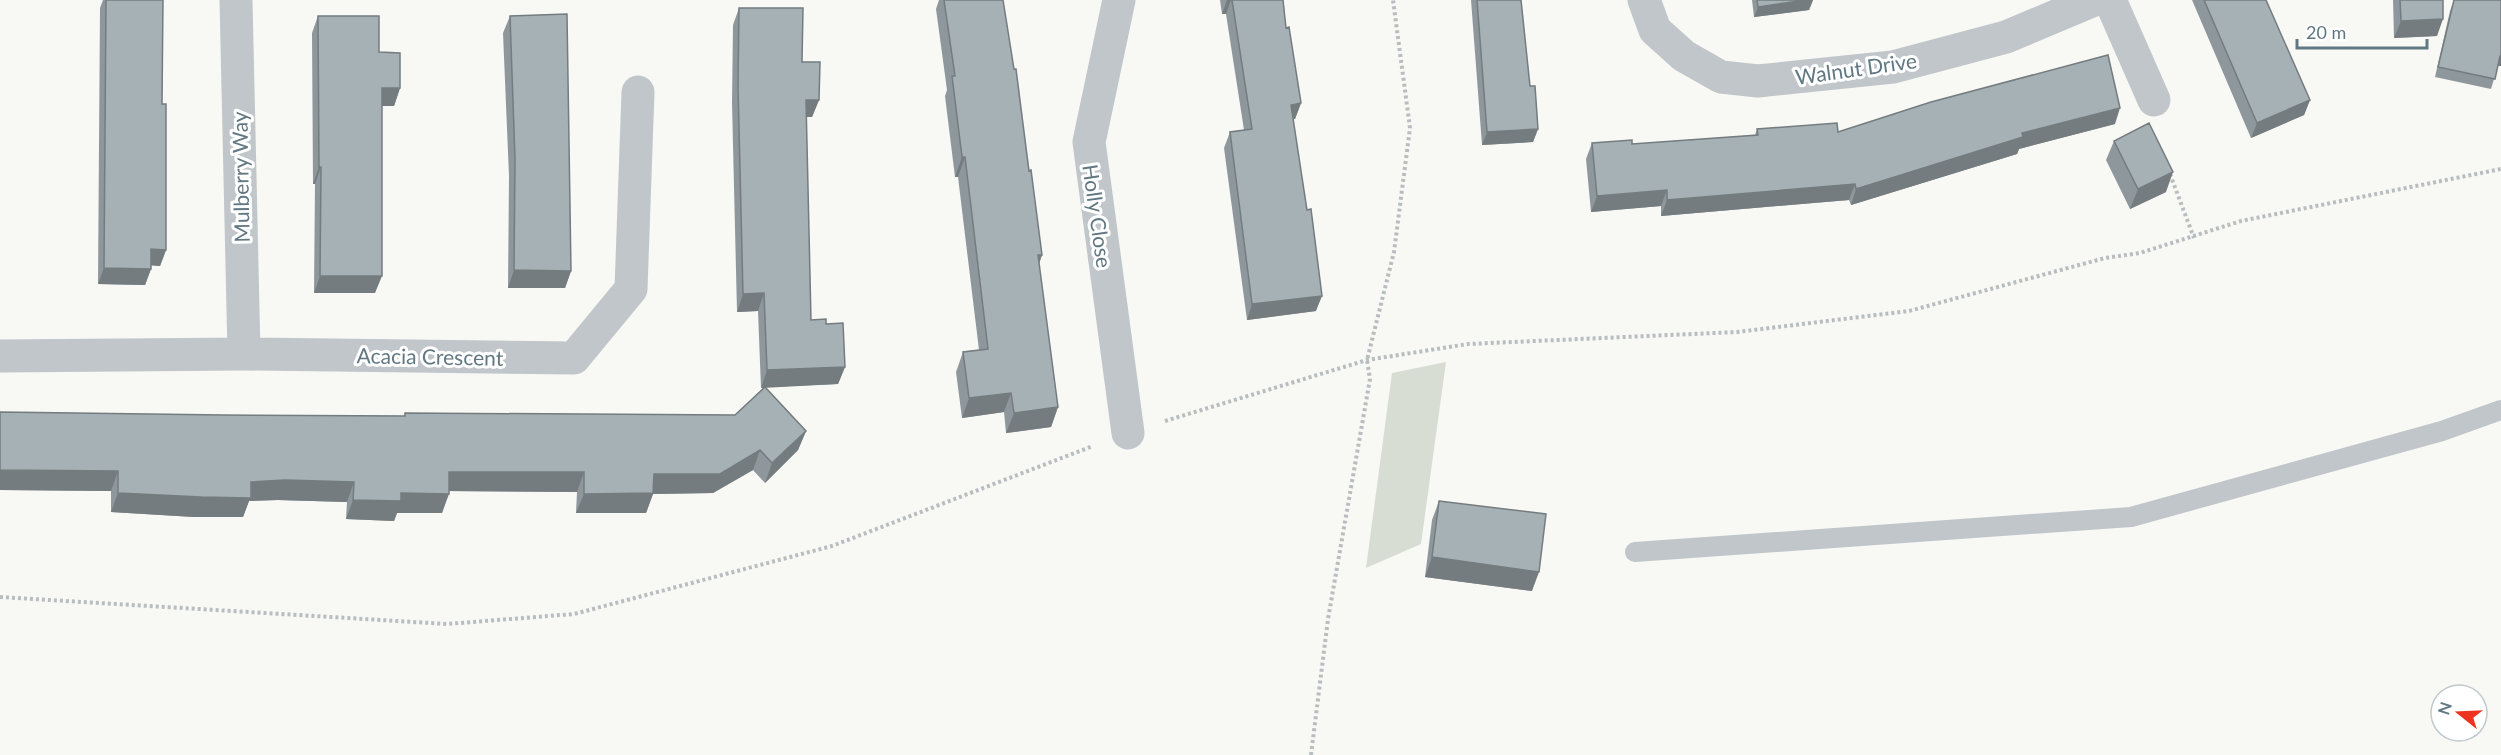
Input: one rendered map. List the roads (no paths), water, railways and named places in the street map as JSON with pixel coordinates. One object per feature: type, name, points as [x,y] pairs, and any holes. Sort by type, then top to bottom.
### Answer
[{"type":"street","name":"Mulberry Way","points":[[236,0],[244,354]]},
{"type":"street","name":"Holly Close","points":[[1119,0],[1089,142],[1128,433]]},
{"type":"street","name":"Walnut Drive","points":[[1644,0],[1655,30],[1684,56],[1721,77],[1758,81],[1893,67],[2006,37],[2094,0]]},
{"type":"street","points":[[2110,0],[2154,100]]},
{"type":"street","name":"Acacia Crescent","points":[[0,356],[244,354],[574,358],[631,289],[638,92]]},
{"type":"lane","points":[[1635,552],[2131,517],[2442,431],[2501,410]]}]
